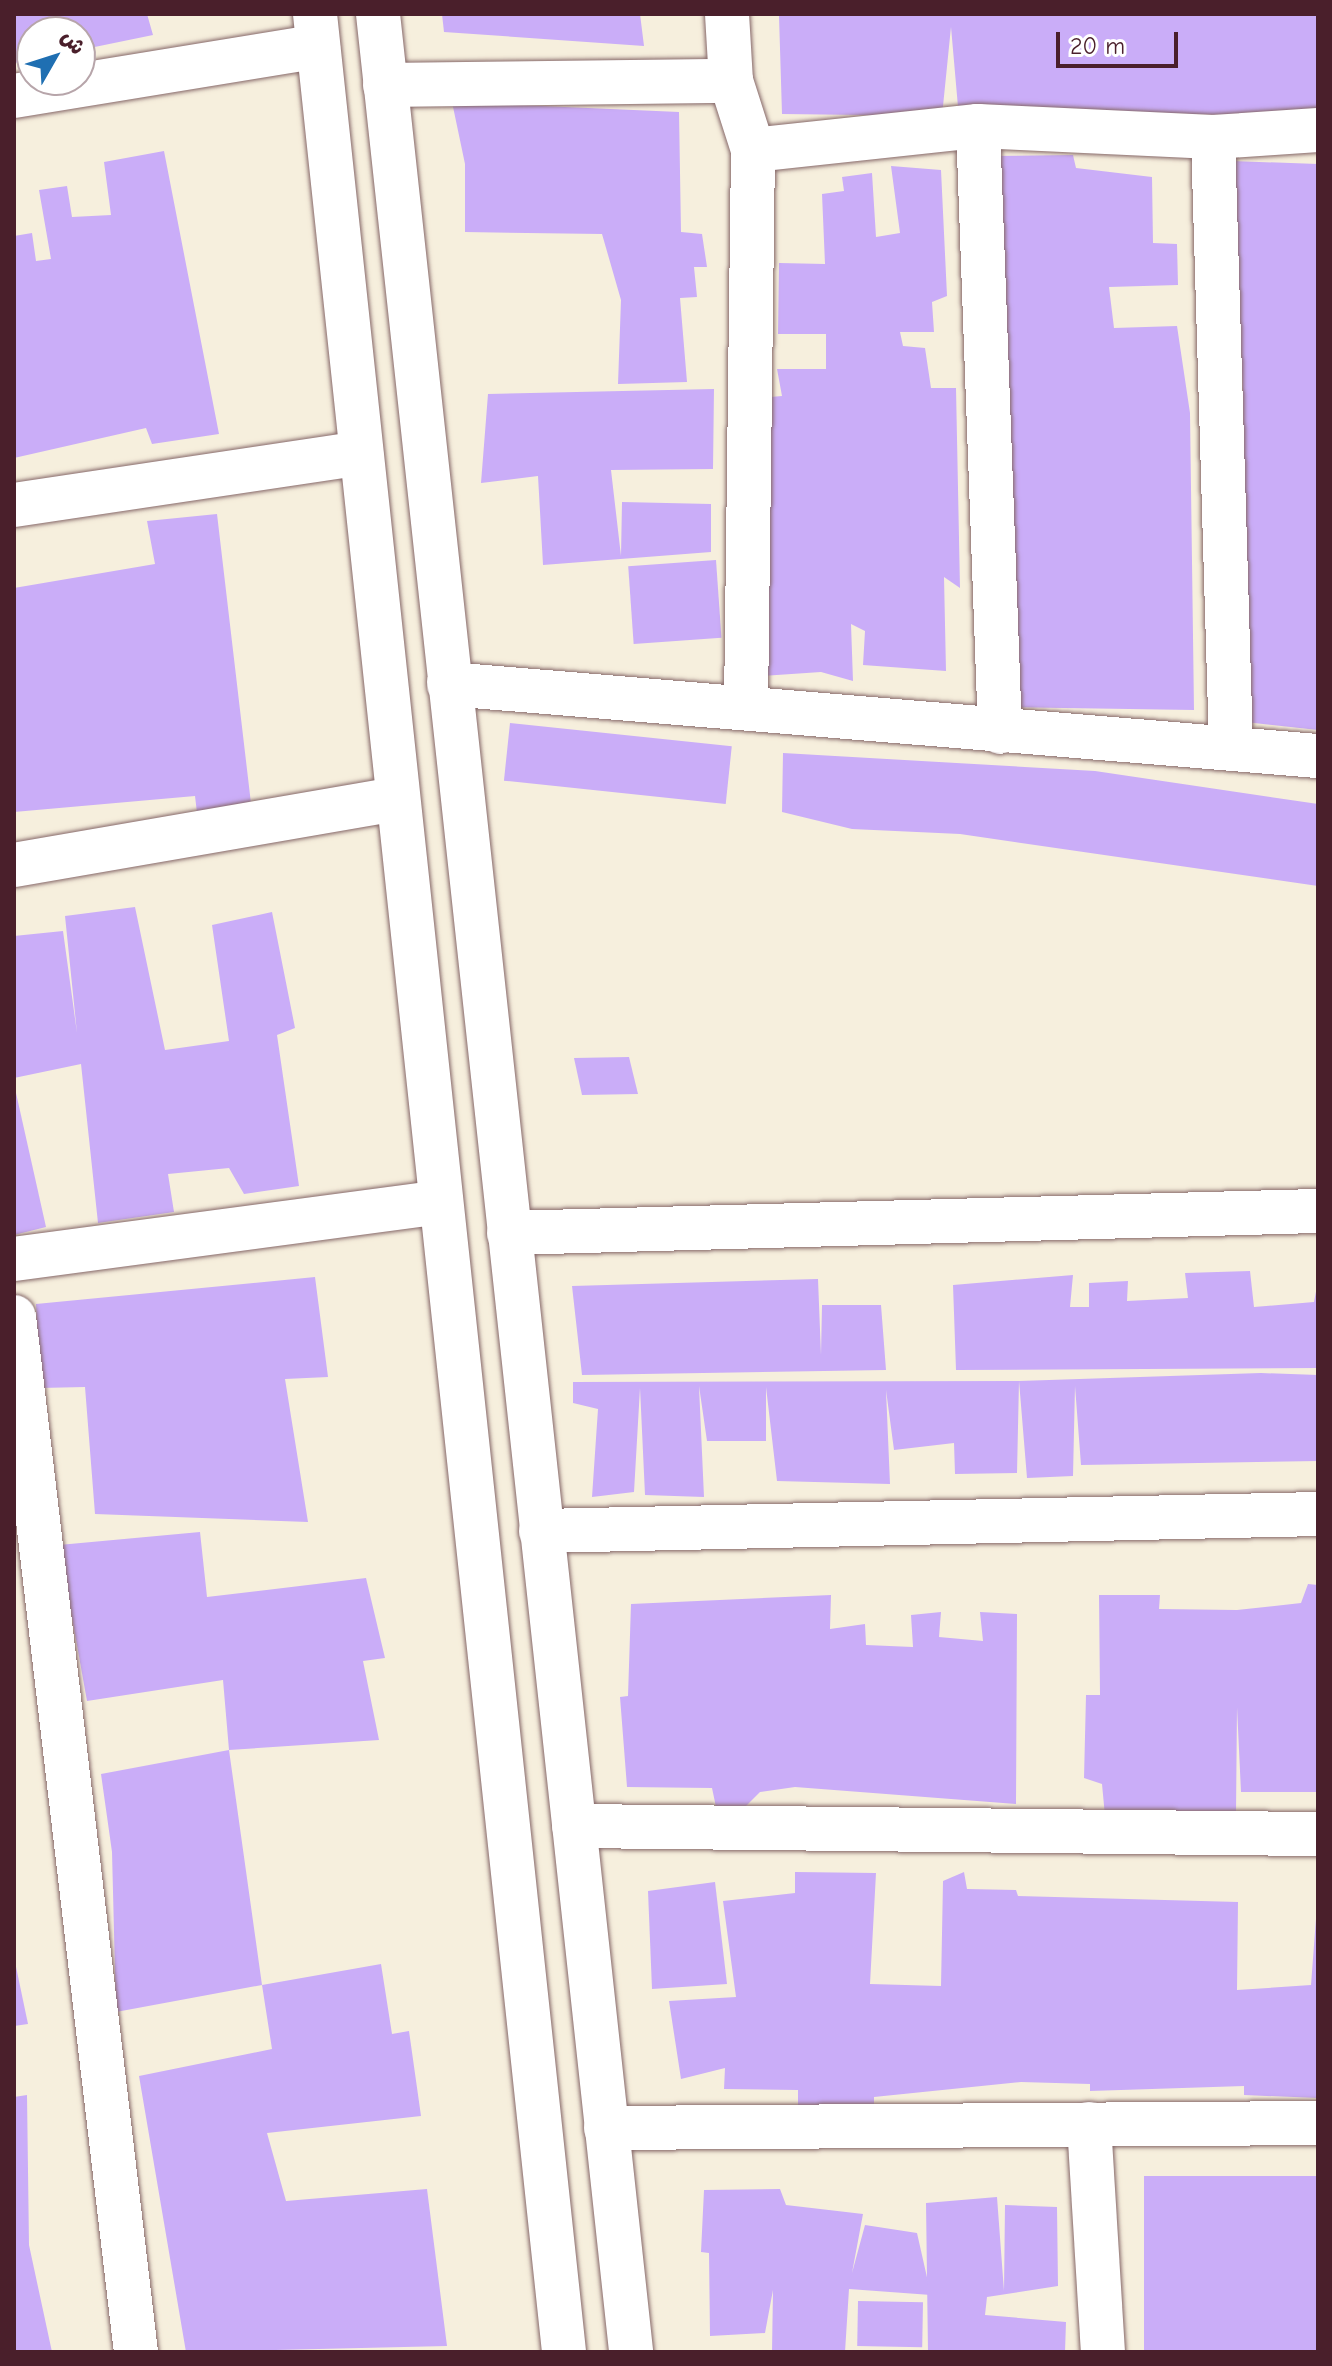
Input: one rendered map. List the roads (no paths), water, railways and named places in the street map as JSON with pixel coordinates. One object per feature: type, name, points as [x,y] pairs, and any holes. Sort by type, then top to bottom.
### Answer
[{"type":"street","points":[[378,14],[631,2352]]},
{"type":"street","points":[[727,14],[731,81],[753,150],[746,708]]},
{"type":"street","points":[[14,96],[316,30],[564,2352]]},
{"type":"street","points":[[385,85],[731,81]]},
{"type":"street","points":[[753,150],[978,126],[1213,137],[1318,130]]},
{"type":"street","points":[[978,126],[1000,732]]},
{"type":"street","points":[[1213,137],[1231,748]]},
{"type":"street","points":[[14,505],[361,453]]},
{"type":"street","points":[[449,684],[1318,756]]},
{"type":"street","points":[[14,865],[397,799]]},
{"type":"street","points":[[14,1259],[440,1202]]},
{"type":"street","points":[[509,1233],[1318,1211]]},
{"type":"street","points":[[14,1317],[136,2352]]},
{"type":"street","points":[[457,1369],[523,1363]]},
{"type":"street","points":[[541,1531],[1318,1514]]},
{"type":"street","points":[[574,1826],[1318,1834]]},
{"type":"street","points":[[606,2128],[1318,2123]]},
{"type":"street","points":[[1089,2124],[1103,2352]]}]
